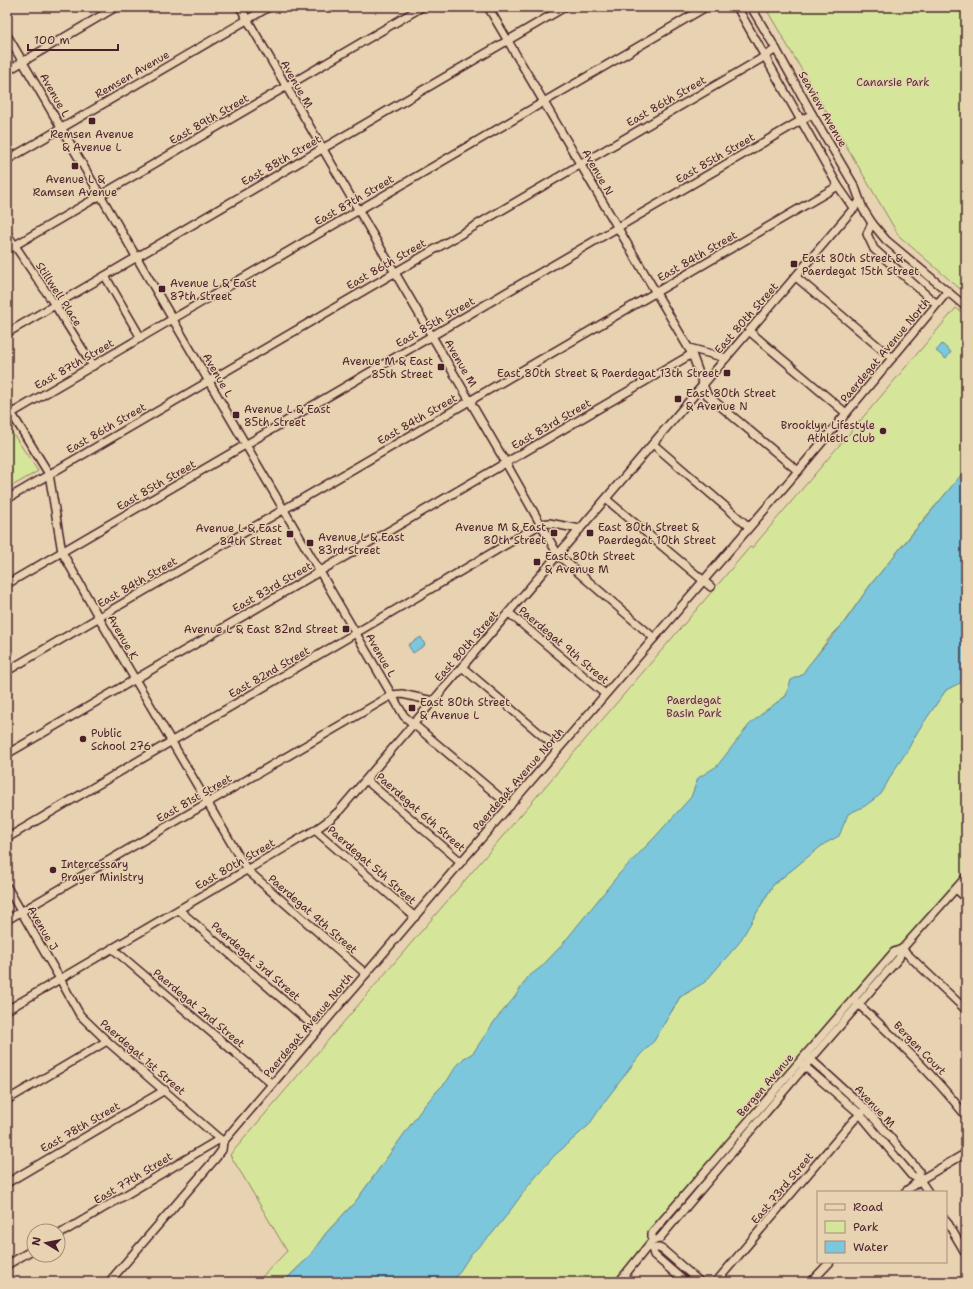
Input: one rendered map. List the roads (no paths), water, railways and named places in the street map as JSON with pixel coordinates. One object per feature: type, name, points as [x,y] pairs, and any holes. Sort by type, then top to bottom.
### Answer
[{"type":"street","points":[[7,71],[116,7]]},
{"type":"street","name":"Avenue M","points":[[240,7],[433,336],[558,555]]},
{"type":"street","name":"Remsen Avenue","points":[[7,160],[269,7]]},
{"type":"street","name":"East 89th Street","points":[[7,250],[422,7]]},
{"type":"street","name":"Avenue N","points":[[488,7],[690,351],[707,395],[798,471]]},
{"type":"street","name":"East 88th Street","points":[[7,333],[566,7]]},
{"type":"street","name":"East 87th Street","points":[[12,413],[706,7]]},
{"type":"street","points":[[737,7],[838,186],[854,208]]},
{"type":"street","name":"Seaview Avenue","points":[[751,7],[855,187],[863,209],[872,223],[886,240],[966,307]]},
{"type":"street","name":"Avenue L","points":[[7,35],[404,716],[510,806]]},
{"type":"street","name":"East 86th Street","points":[[7,499],[776,49]]},
{"type":"street","name":"East 85th Street","points":[[7,584],[812,114]]},
{"type":"street","name":"East 84th Street","points":[[7,671],[838,186]]},
{"type":"street","name":"East 80th Street","points":[[7,1010],[315,830],[339,811],[860,201]]},
{"type":"street","points":[[872,223],[867,234],[874,249],[938,303]]},
{"type":"street","name":"Stillwell Place","points":[[7,234],[55,305],[93,366]]},
{"type":"street","points":[[105,276],[141,338]]},
{"type":"street","points":[[796,277],[892,358]]},
{"type":"street","name":"Paerdegat Avenue North","points":[[109,1282],[216,1158],[222,1150],[222,1141],[798,471],[948,291]]},
{"type":"street","points":[[749,331],[846,413]]},
{"type":"street","points":[[690,351],[726,358]]},
{"type":"street","name":"East 83rd Street","points":[[7,754],[506,463],[690,351]]},
{"type":"street","name":"Avenue K","points":[[7,406],[49,474],[62,552],[207,804],[247,870]]},
{"type":"street","points":[[653,444],[749,527]]},
{"type":"street","points":[[606,499],[712,588]]},
{"type":"street","points":[[541,524],[549,523],[580,529]]},
{"type":"street","name":"East 82nd Street","points":[[7,838],[541,524]]},
{"type":"street","points":[[558,555],[654,638]]},
{"type":"street","name":"Paerdegat 9th Street","points":[[509,613],[605,694]]},
{"type":"street","points":[[462,667],[558,749]]},
{"type":"street","points":[[392,695],[402,694],[433,701]]},
{"type":"street","name":"East 81st Street","points":[[7,920],[392,695]]},
{"type":"street","name":"Paerdegat 6th Street","points":[[366,780],[461,862]]},
{"type":"street","name":"Paerdegat 5th Street","points":[[315,830],[415,918]]},
{"type":"street","name":"Paerdegat 4th Street","points":[[247,870],[366,974]]},
{"type":"street","name":"Bergen Avenue","points":[[618,1282],[651,1245],[659,1239],[802,1064],[856,1002],[899,958],[902,949],[966,877]]},
{"type":"street","name":"Avenue J","points":[[7,887],[60,979]]},
{"type":"street","points":[[956,889],[966,898]]},
{"type":"street","name":"Paerdegat 3rd Street","points":[[179,910],[318,1030]]},
{"type":"street","name":"Paerdegat 2nd Street","points":[[112,948],[272,1084]]},
{"type":"street","points":[[902,949],[966,1010]]},
{"type":"street","name":"Paerdegat 1st Street","points":[[60,979],[80,1016],[222,1141]]},
{"type":"street","name":"Bergen Court","points":[[856,1002],[914,1056],[966,1116]]},
{"type":"street","points":[[7,1100],[107,1041]]},
{"type":"street","name":"Avenue M","points":[[808,1057],[863,1112],[911,1175],[920,1180],[927,1191]]},
{"type":"street","name":"Avenue M","points":[[802,1064],[863,1112]]},
{"type":"street","name":"East 78th Street","points":[[7,1182],[165,1090]]},
{"type":"street","name":"East 73rd Street","points":[[716,1282],[863,1112]]},
{"type":"street","name":"East 77th Street","points":[[66,1230],[222,1141]]},
{"type":"street","points":[[906,1191],[920,1180],[966,1153]]},
{"type":"street","points":[[947,1222],[966,1254]]},
{"type":"street","points":[[651,1245],[654,1255],[685,1282]]},
{"type":"street","points":[[651,1245],[663,1250],[700,1282]]},
{"type":"street","points":[[7,1266],[26,1254]]},
{"type":"street","points":[[811,1282],[829,1263]]},
{"type":"water","points":[[942,344],[951,352],[946,359],[936,351]]},
{"type":"water","points":[[966,469],[966,680],[946,690],[918,731],[881,794],[865,806],[848,814],[839,836],[824,844],[773,885],[739,943],[705,982],[680,997],[654,1041],[640,1055],[605,1101],[589,1125],[547,1164],[528,1186],[491,1235],[471,1254],[453,1282],[283,1282],[308,1258],[326,1233],[356,1201],[424,1106],[447,1081],[455,1068],[464,1058],[473,1053],[496,1019],[514,998],[528,977],[541,967],[561,946],[619,874],[691,797],[698,778],[717,766],[749,725],[786,696],[791,680],[802,675],[846,620],[871,584]]},
{"type":"water","points":[[421,637],[425,645],[413,653],[408,645]]},
{"type":"place","name":"Remsen Avenue & Avenue L","points":[[92,121]]},
{"type":"place","name":"Avenue L & Ramsen Avenue","points":[[75,166]]},
{"type":"place","name":"East 80th Street & Paerdegat 15th Street","points":[[794,264]]},
{"type":"place","name":"Avenue L & East 87th Street","points":[[162,289]]},
{"type":"place","name":"Avenue M & East 85th Street","points":[[441,367]]},
{"type":"place","name":"East 80th Street & Paerdegat 13th Street","points":[[727,373]]},
{"type":"place","name":"East 80th Street & Avenue N","points":[[678,399]]},
{"type":"place","name":"Avenue L & East 85th Street","points":[[236,415]]},
{"type":"place","name":"Brooklyn Lifestyle Athletic Club","points":[[883,431]]},
{"type":"place","name":"Avenue M & East 80th Street","points":[[554,533]]},
{"type":"place","name":"East 80th Street & Paerdegat 10th Street","points":[[590,533]]},
{"type":"place","name":"Avenue L & East 84th Street","points":[[290,534]]},
{"type":"place","name":"Avenue L & East 83rd Street","points":[[310,543]]},
{"type":"place","name":"East 80th Street & Avenue M","points":[[537,562]]},
{"type":"place","name":"Avenue L & East 82nd Street","points":[[346,629]]},
{"type":"place","name":"East 80th Street & Avenue L","points":[[412,708]]},
{"type":"place","name":"Public School 276","points":[[83,739]]},
{"type":"place","name":"Intercessary Prayer Ministry","points":[[53,870]]},
{"type":"park label","name":"Canarsie Park","points":[[893,82]]},
{"type":"park label","name":"Paerdegat Basin Park","points":[[694,706]]}]
